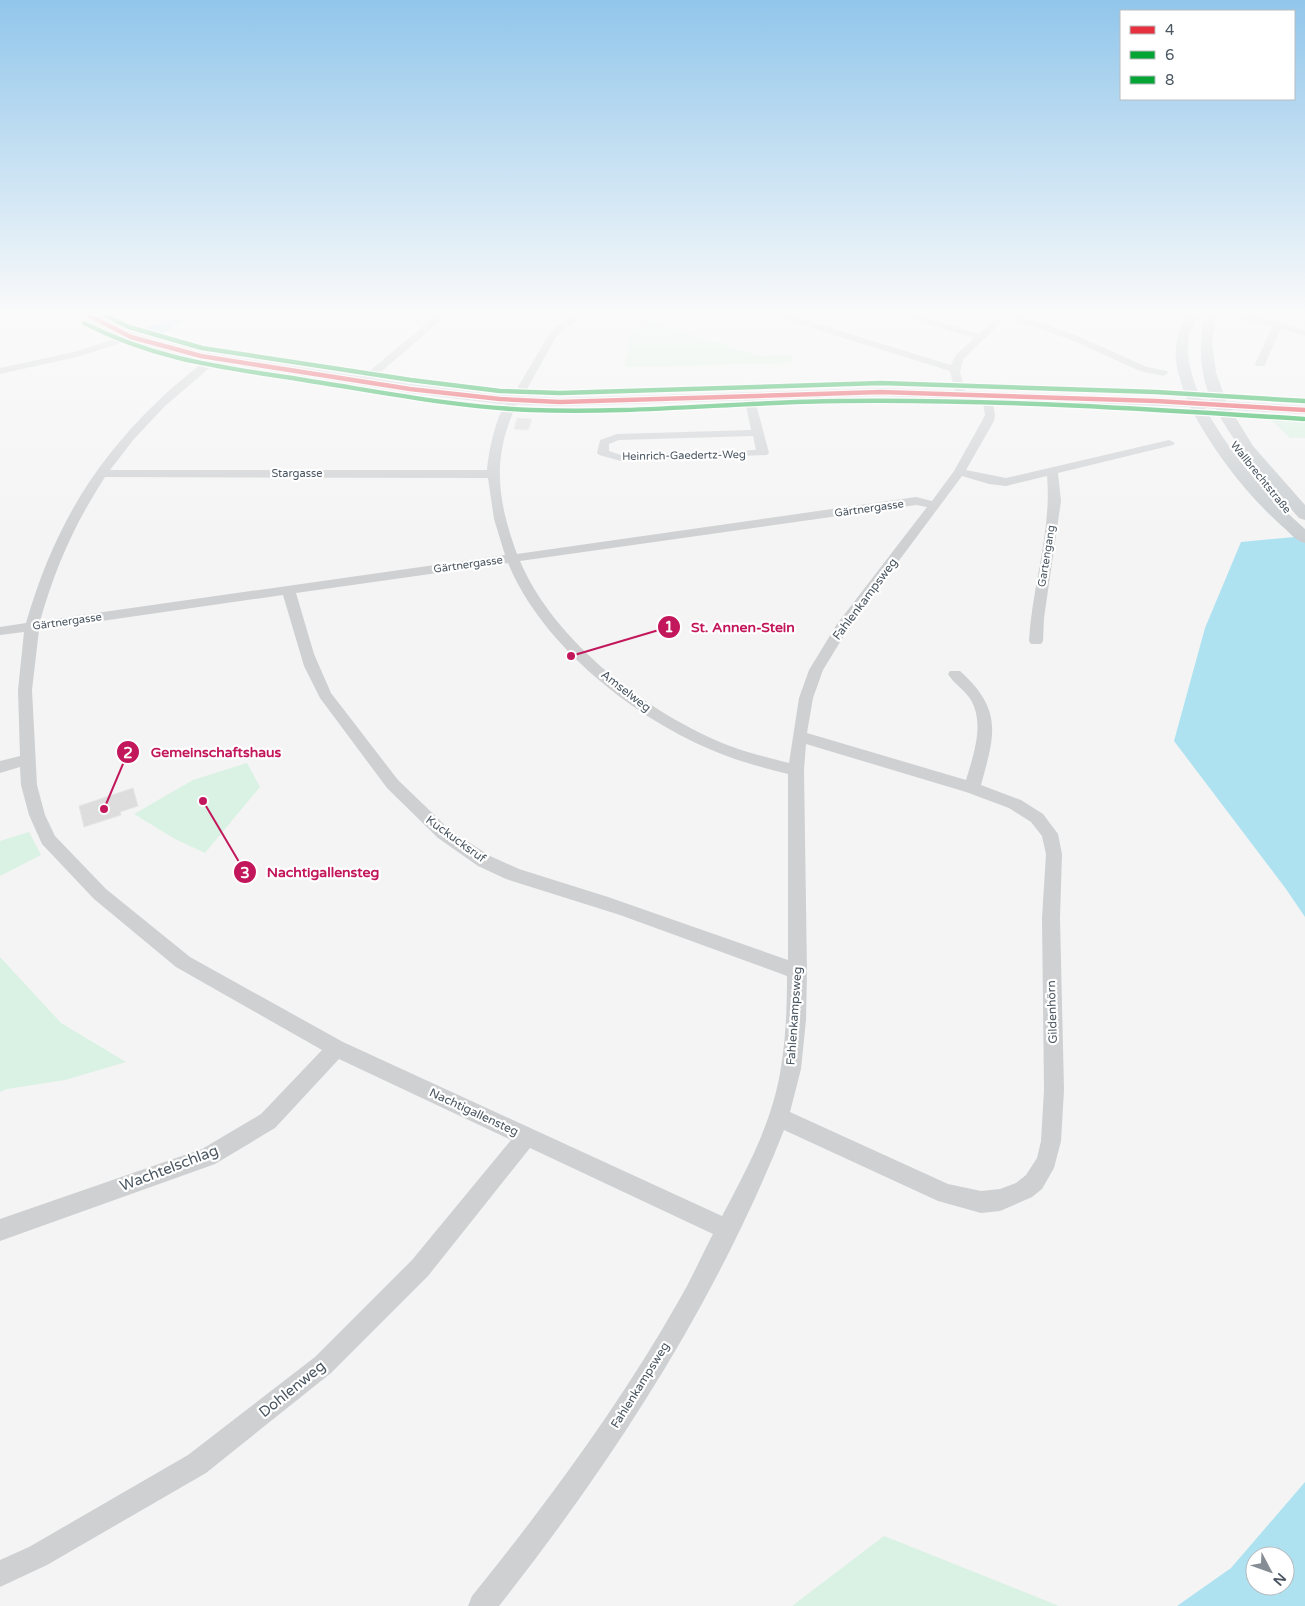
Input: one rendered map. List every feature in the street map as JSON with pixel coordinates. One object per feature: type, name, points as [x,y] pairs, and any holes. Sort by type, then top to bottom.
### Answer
[{"type":"main road","points":[[427,390],[513,402],[881,392],[987,396],[1199,411],[1231,417],[1305,410]]},
{"type":"main road","points":[[1192,390],[1199,411],[1236,466],[1263,500],[1305,538]]},
{"type":"main road","points":[[1211,390],[1231,417],[1305,502]]},
{"type":"main road","points":[[1226,390],[1231,417]]},
{"type":"main road","name":"Wallbrechtstraße","points":[[1231,417],[1261,464],[1305,515]]},
{"type":"main road","name":"Wallbrechtstraße","points":[[1231,417],[1250,465],[1305,531]]},
{"type":"street","name":"Nachtigallensteg","points":[[178,390],[161,404],[130,437],[101,473],[79,507],[61,541],[44,584],[32,626],[25,690],[29,785],[37,815],[48,840],[100,894],[183,962],[336,1048],[728,1230]]},
{"type":"street","points":[[960,390],[961,395]]},
{"type":"street","name":"Heinrich-Gaedertz-Weg","points":[[749,396],[763,453],[621,458],[603,453],[604,442],[617,436],[758,433]]},
{"type":"street","name":"Fahlenkampsweg","points":[[482,1606],[533,1542],[580,1477],[647,1376],[687,1309],[758,1169],[779,1117],[791,1070],[798,972],[796,770],[799,736],[806,698],[816,670],[842,627],[936,505],[959,472],[988,421],[990,410],[987,396]]},
{"type":"street","name":"Amselweg","points":[[513,402],[504,417],[494,447],[496,511],[526,588],[547,618],[572,646],[625,692],[673,724],[703,740],[750,758],[796,770]]},
{"type":"street","points":[[959,472],[989,480],[1006,482],[1169,444]]},
{"type":"street","name":"Gartengang","points":[[1036,641],[1036,618],[1055,501],[1052,471]]},
{"type":"street","name":"Stargasse","points":[[101,473],[494,474]]},
{"type":"street","name":"Gärtnergasse","points":[[0,631],[916,501],[936,505]]},
{"type":"street","name":"Kuckucksruf","points":[[288,590],[307,657],[323,691],[370,759],[394,788],[415,809],[459,845],[484,861],[514,875],[602,902],[798,972]]},
{"type":"street","points":[[954,674],[969,685],[985,718],[985,740],[972,788]]},
{"type":"street","name":"Gildenhörn","points":[[779,1117],[946,1194],[981,1202],[1000,1200],[1024,1190],[1042,1172],[1052,1141],[1054,1090],[1050,927],[1054,854],[1050,834],[1037,818],[1015,804],[972,788],[799,736]]},
{"type":"street","points":[[0,767],[27,759]]},
{"type":"street","name":"Wachtelschlag","points":[[0,1230],[208,1157],[268,1121],[336,1048]]},
{"type":"street","name":"Dohlenweg","points":[[0,1574],[38,1556],[197,1464],[323,1366],[420,1268],[527,1136]]},
{"type":"green space","points":[[1269,418],[1305,419],[1305,438],[1290,438]]},
{"type":"green space","points":[[247,763],[260,787],[205,853],[175,839],[134,814],[193,780]]},
{"type":"green space","points":[[29,832],[41,855],[0,876],[0,841]]},
{"type":"green space","points":[[0,957],[61,1023],[126,1062],[65,1080],[7,1089],[0,1092]]},
{"type":"green space","points":[[884,1536],[1059,1606],[792,1606]]},
{"type":"water","points":[[1305,536],[1305,917],[1174,741],[1205,628],[1241,542]]},
{"type":"water","points":[[1305,1482],[1305,1606],[1177,1606],[1231,1568],[1245,1552],[1245,1596],[1295,1596],[1295,1546],[1250,1546]]},
{"type":"building","points":[[517,418],[532,419],[528,430],[514,429]]},
{"type":"building","points":[[133,788],[138,806],[120,812],[121,815],[84,827],[79,806]]},
{"type":"transit line","name":"6","points":[[364,390],[472,406],[531,410],[663,409],[796,402],[884,401],[1094,407],[1304,419]]},
{"type":"transit line","name":"4","points":[[419,390],[500,399],[560,402],[881,392],[1156,401],[1305,410]]},
{"type":"transit line","name":"8","points":[[491,390],[560,393],[658,390]]},
{"type":"transit line","name":"8","points":[[1093,390],[1305,401]]},
{"type":"place","name":"St. Annen-Stein","points":[[571,656]]},
{"type":"place","name":"Nachtigallensteg","points":[[203,801]]},
{"type":"place","name":"Gemeinschaftshaus","points":[[104,809]]}]
